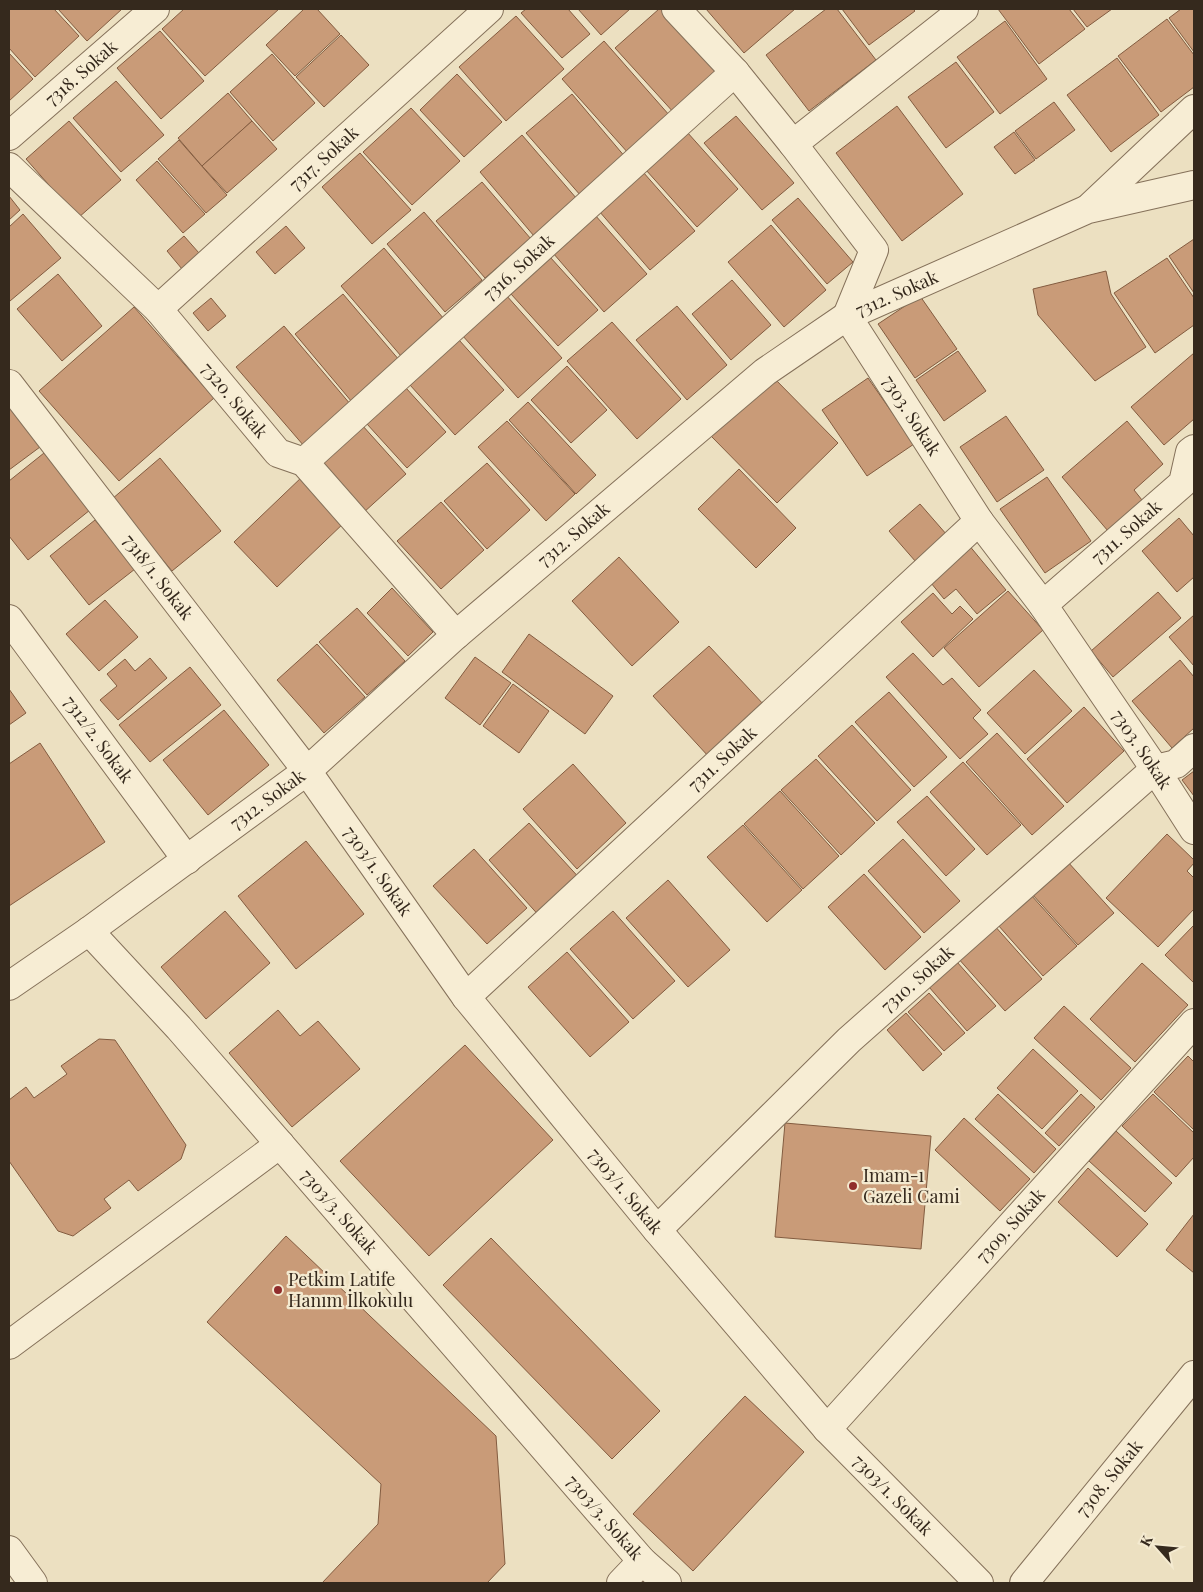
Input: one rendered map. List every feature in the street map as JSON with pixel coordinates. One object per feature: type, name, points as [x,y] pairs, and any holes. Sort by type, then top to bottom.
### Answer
[{"type":"street","name":"7318. Sokak","points":[[9,136],[155,9]]},
{"type":"street","name":"7317. Sokak","points":[[158,310],[489,9]]},
{"type":"street","points":[[676,9],[735,72],[874,250],[848,316]]},
{"type":"street","points":[[793,144],[964,9]]},
{"type":"street","name":"7316. Sokak","points":[[304,462],[735,72]]},
{"type":"street","points":[[1088,209],[1194,109]]},
{"type":"street","name":"7320. Sokak","points":[[9,167],[158,310],[278,453],[304,462],[456,635]]},
{"type":"street","name":"7312. Sokak","points":[[9,986],[89,931],[307,771],[456,635],[765,372],[848,316],[1088,209],[1194,184]]},
{"type":"street","name":"7303. Sokak","points":[[848,316],[979,521],[1043,605],[1155,769],[1194,830]]},
{"type":"street","name":"7318/1. Sokak","points":[[9,384],[307,771]]},
{"type":"street","name":"7311. Sokak","points":[[1043,605],[1183,483],[1190,452],[1194,449]]},
{"type":"street","name":"7311. Sokak","points":[[466,997],[979,521]]},
{"type":"street","name":"7312/2. Sokak","points":[[9,619],[187,860]]},
{"type":"street","name":"7310. Sokak","points":[[657,1230],[849,1040],[1155,769],[1176,764],[1194,748]]},
{"type":"street","name":"7303/1. Sokak","points":[[307,771],[466,997],[657,1230],[827,1429],[979,1583]]},
{"type":"street","name":"7303/3. Sokak","points":[[89,931],[179,1028],[642,1561],[667,1583]]},
{"type":"street","name":"7309. Sokak","points":[[827,1429],[1194,1023]]},
{"type":"street","points":[[9,1345],[280,1144]]},
{"type":"street","name":"7308. Sokak","points":[[1024,1583],[1194,1375]]},
{"type":"street","points":[[9,1550],[33,1583]]},
{"type":"street","points":[[621,1583],[642,1561]]},
{"type":"building","points":[[9,9],[54,9],[79,36],[35,77],[9,48]]},
{"type":"building","points":[[58,9],[122,9],[87,41]]},
{"type":"building","points":[[184,9],[279,9],[205,76],[162,29]]},
{"type":"building","points":[[304,9],[317,9],[340,34],[295,76],[266,45]]},
{"type":"building","points":[[526,9],[568,9],[590,34],[562,58],[521,13]]},
{"type":"building","points":[[578,9],[630,9],[601,35]]},
{"type":"building","points":[[659,9],[667,9],[722,71],[675,114],[615,48]]},
{"type":"building","points":[[706,9],[795,9],[744,53]]},
{"type":"building","points":[[826,9],[837,9],[876,60],[809,111],[766,55]]},
{"type":"building","points":[[842,9],[913,9],[915,11],[869,45]]},
{"type":"building","points":[[998,9],[1069,9],[1085,29],[1039,64]]},
{"type":"building","points":[[1073,9],[1112,9],[1087,27]]},
{"type":"building","points":[[1181,9],[1194,9],[1194,52],[1169,18]]},
{"type":"building","points":[[516,16],[564,69],[506,121],[459,67]]},
{"type":"building","points":[[1167,19],[1194,55],[1194,87],[1161,112],[1118,56]]},
{"type":"building","points":[[1005,21],[1047,79],[1000,114],[957,57]]},
{"type":"building","points":[[160,31],[204,81],[161,119],[117,68]]},
{"type":"building","points":[[341,35],[369,65],[324,107],[296,77]]},
{"type":"building","points":[[604,41],[670,116],[629,154],[562,79]]},
{"type":"building","points":[[9,53],[33,79],[9,101]]},
{"type":"building","points":[[272,54],[315,103],[273,141],[230,92]]},
{"type":"building","points":[[1117,58],[1159,115],[1111,152],[1067,95]]},
{"type":"building","points":[[956,62],[994,112],[946,148],[908,97]]},
{"type":"building","points":[[457,74],[502,122],[464,157],[420,110]]},
{"type":"building","points":[[116,81],[164,135],[121,172],[73,118]]},
{"type":"building","points":[[228,93],[252,121],[202,166],[178,138]]},
{"type":"building","points":[[572,94],[626,158],[581,196],[526,133]]},
{"type":"building","points":[[1054,102],[1075,130],[1036,159],[1015,131]]},
{"type":"building","points":[[897,106],[963,194],[902,241],[836,153]]},
{"type":"building","points":[[411,108],[460,161],[412,205],[363,152]]},
{"type":"building","points":[[736,116],[794,183],[762,210],[704,143]]},
{"type":"building","points":[[69,121],[121,180],[78,218],[26,159]]},
{"type":"building","points":[[252,121],[277,149],[227,193],[202,166]]},
{"type":"building","points":[[687,132],[738,189],[697,227],[646,170]]},
{"type":"building","points":[[1014,132],[1035,160],[1015,174],[994,147]]},
{"type":"building","points":[[522,135],[577,199],[534,236],[480,172]]},
{"type":"building","points":[[179,140],[227,195],[206,213],[158,159]]},
{"type":"building","points":[[360,153],[411,210],[372,244],[322,187]]},
{"type":"building","points":[[157,161],[205,214],[183,233],[136,180]]},
{"type":"building","points":[[643,172],[695,231],[650,270],[599,211]]},
{"type":"building","points":[[482,182],[531,239],[485,278],[436,221]]},
{"type":"building","points":[[9,196],[20,210],[9,220]]},
{"type":"building","points":[[798,198],[853,262],[827,284],[772,220]]},
{"type":"building","points":[[424,212],[482,280],[445,312],[387,244]]},
{"type":"building","points":[[23,214],[61,258],[10,301],[9,227]]},
{"type":"building","points":[[595,215],[647,274],[604,312],[553,253]]},
{"type":"building","points":[[771,225],[826,290],[784,327],[728,262]]},
{"type":"building","points":[[286,226],[305,248],[275,274],[256,252]]},
{"type":"building","points":[[184,236],[199,253],[182,269],[167,251]]},
{"type":"building","points":[[1194,239],[1194,293],[1169,256]]},
{"type":"building","points":[[384,248],[444,319],[401,356],[341,286]]},
{"type":"building","points":[[550,257],[598,310],[558,346],[511,294],[508,295]]},
{"type":"building","points":[[1167,258],[1194,298],[1194,325],[1155,353],[1114,293]]},
{"type":"building","points":[[1106,271],[1111,294],[1146,347],[1095,381],[1038,315],[1033,289]]},
{"type":"building","points":[[58,274],[102,326],[62,361],[17,309]]},
{"type":"building","points":[[732,280],[771,325],[731,360],[692,314]]},
{"type":"building","points":[[343,294],[400,361],[352,402],[295,334]]},
{"type":"building","points":[[506,295],[562,358],[518,398],[462,335]]},
{"type":"building","points":[[920,296],[957,349],[915,378],[878,324]]},
{"type":"building","points":[[211,298],[226,316],[208,331],[193,313]]},
{"type":"building","points":[[677,306],[727,365],[687,400],[636,340]]},
{"type":"building","points":[[134,307],[214,398],[119,481],[39,391]]},
{"type":"building","points":[[612,322],[681,399],[637,439],[567,361]]},
{"type":"building","points":[[284,326],[351,405],[304,446],[236,367]]},
{"type":"building","points":[[459,340],[504,390],[455,435],[410,385]]},
{"type":"building","points":[[958,351],[986,391],[944,421],[916,380]]},
{"type":"building","points":[[1194,353],[1194,419],[1164,445],[1131,407]]},
{"type":"building","points":[[567,366],[607,410],[571,443],[531,400]]},
{"type":"building","points":[[771,375],[838,443],[777,503],[711,436]]},
{"type":"building","points":[[868,378],[914,444],[867,476],[822,410]]},
{"type":"building","points":[[406,388],[446,432],[407,468],[367,424]]},
{"type":"building","points":[[528,402],[596,475],[576,494],[509,420]]},
{"type":"building","points":[[9,405],[40,447],[9,470]]},
{"type":"building","points":[[1006,416],[1044,470],[997,502],[960,447]]},
{"type":"building","points":[[507,421],[575,494],[546,521],[478,447]]},
{"type":"building","points":[[1127,421],[1163,464],[1134,490],[1142,500],[1108,531],[1062,477]]},
{"type":"building","points":[[362,425],[406,474],[363,513],[319,465]]},
{"type":"building","points":[[44,453],[90,510],[28,560],[9,536],[9,481]]},
{"type":"building","points":[[160,458],[221,531],[172,571],[112,499]]},
{"type":"building","points":[[487,463],[530,510],[487,549],[444,501]]},
{"type":"building","points":[[739,469],[796,528],[756,568],[698,509]]},
{"type":"building","points":[[304,475],[347,520],[277,587],[234,542]]},
{"type":"building","points":[[1047,477],[1091,541],[1045,573],[1000,509]]},
{"type":"building","points":[[441,502],[484,550],[441,589],[397,541]]},
{"type":"building","points":[[920,504],[947,535],[916,562],[889,531]]},
{"type":"building","points":[[1179,518],[1194,536],[1194,577],[1177,592],[1142,551]]},
{"type":"building","points":[[95,520],[135,569],[89,605],[50,556]]},
{"type":"building","points":[[968,544],[1006,590],[977,614],[956,589],[944,599],[927,578]]},
{"type":"building","points":[[619,557],[679,622],[632,666],[572,601]]},
{"type":"building","points":[[392,588],[433,632],[408,656],[367,613]]},
{"type":"building","points":[[1008,591],[1043,630],[979,687],[944,648]]},
{"type":"building","points":[[1158,592],[1181,618],[1113,677],[1091,651]]},
{"type":"building","points":[[933,593],[952,614],[960,606],[973,619],[933,657],[901,622]]},
{"type":"building","points":[[105,600],[138,637],[99,671],[66,634]]},
{"type":"building","points":[[357,608],[405,661],[367,695],[319,642]]},
{"type":"building","points":[[1194,615],[1194,666],[1169,637]]},
{"type":"building","points":[[529,634],[613,696],[585,734],[502,672]]},
{"type":"building","points":[[317,644],[365,697],[324,733],[277,680]]},
{"type":"building","points":[[709,646],[765,706],[709,757],[653,696]]},
{"type":"building","points":[[913,653],[943,685],[952,678],[981,710],[973,718],[988,734],[960,759],[886,677]]},
{"type":"building","points":[[475,657],[511,683],[480,725],[445,698]]},
{"type":"building","points":[[150,658],[167,678],[118,720],[100,700],[117,686],[107,674],[125,659],[135,671]]},
{"type":"building","points":[[1180,660],[1194,677],[1194,728],[1172,748],[1132,701]]},
{"type":"building","points":[[190,667],[221,705],[150,762],[119,725]]},
{"type":"building","points":[[1034,670],[1072,711],[1025,754],[987,713]]},
{"type":"building","points":[[513,684],[549,711],[519,753],[483,726]]},
{"type":"building","points":[[9,689],[26,713],[9,725]]},
{"type":"building","points":[[889,692],[947,757],[914,787],[855,722]]},
{"type":"building","points":[[1084,707],[1124,751],[1067,803],[1027,759]]},
{"type":"building","points":[[224,710],[269,765],[208,815],[163,760]]},
{"type":"building","points":[[852,725],[911,790],[877,821],[818,756]]},
{"type":"building","points":[[997,733],[1064,806],[1032,835],[966,762]]},
{"type":"building","points":[[40,743],[105,842],[9,906],[9,764]]},
{"type":"building","points":[[816,759],[875,823],[841,855],[781,790]]},
{"type":"building","points":[[963,762],[1021,825],[987,855],[930,792]]},
{"type":"building","points":[[573,764],[626,823],[577,869],[523,809]]},
{"type":"building","points":[[1194,771],[1194,796],[1182,780]]},
{"type":"building","points":[[780,791],[839,856],[803,889],[744,824]]},
{"type":"building","points":[[927,796],[975,849],[946,876],[897,822]]},
{"type":"building","points":[[529,823],[583,882],[542,919],[489,860]]},
{"type":"building","points":[[743,825],[802,890],[767,922],[707,857]]},
{"type":"building","points":[[1167,834],[1194,860],[1194,863],[1187,871],[1194,878],[1194,909],[1158,947],[1106,898]]},
{"type":"building","points":[[903,839],[960,901],[924,933],[868,871]]},
{"type":"building","points":[[306,841],[364,914],[296,969],[238,896]]},
{"type":"building","points":[[474,849],[527,908],[487,944],[433,886]]},
{"type":"building","points":[[1067,861],[1114,913],[1078,945],[1032,894]]},
{"type":"building","points":[[864,874],[921,937],[885,970],[828,907]]},
{"type":"building","points":[[668,880],[730,950],[688,987],[626,918]]},
{"type":"building","points":[[1031,895],[1077,946],[1043,976],[998,925]]},
{"type":"building","points":[[225,911],[270,963],[206,1019],[161,967]]},
{"type":"building","points":[[613,911],[675,981],[633,1019],[570,949]]},
{"type":"building","points":[[993,924],[1042,979],[1005,1011],[957,957]]},
{"type":"building","points":[[1194,925],[1194,983],[1165,955]]},
{"type":"building","points":[[567,952],[629,1022],[590,1057],[528,987]]},
{"type":"building","points":[[957,962],[996,1006],[967,1031],[929,987]]},
{"type":"building","points":[[1142,963],[1188,1005],[1135,1062],[1090,1019]]},
{"type":"building","points":[[929,993],[965,1033],[944,1051],[908,1012]]},
{"type":"building","points":[[1064,1006],[1131,1068],[1101,1100],[1034,1038]]},
{"type":"building","points":[[278,1010],[300,1036],[318,1021],[360,1069],[292,1127],[229,1053]]},
{"type":"building","points":[[906,1013],[942,1054],[923,1071],[887,1030]]},
{"type":"building","points":[[99,1039],[115,1040],[186,1145],[181,1159],[138,1191],[129,1180],[104,1199],[111,1208],[73,1236],[58,1231],[9,1161],[9,1100],[26,1087],[34,1098],[67,1074],[61,1066]]},
{"type":"building","points":[[465,1045],[553,1140],[429,1256],[340,1161]]},
{"type":"building","points":[[1033,1049],[1078,1091],[1042,1129],[997,1088]]},
{"type":"building","points":[[1188,1056],[1194,1062],[1194,1130],[1154,1092]]},
{"type":"building","points":[[998,1094],[1056,1149],[1034,1173],[975,1119]]},
{"type":"building","points":[[1081,1094],[1095,1107],[1059,1146],[1045,1133]]},
{"type":"building","points":[[1153,1094],[1194,1133],[1194,1157],[1176,1177],[1122,1126]]},
{"type":"building","points":[[964,1118],[1030,1179],[1000,1211],[935,1150]]},
{"type":"building","name":"Imam-ı Gazeli Cami","points":[[785,1123],[931,1136],[921,1249],[775,1237]]},
{"type":"building","points":[[1116,1131],[1172,1183],[1145,1212],[1089,1161]]},
{"type":"building","points":[[1088,1168],[1148,1224],[1117,1257],[1058,1202]]},
{"type":"building","points":[[1194,1214],[1194,1273],[1166,1250]]},
{"type":"building","name":"Petkim Latife Hanım İlkokulu","points":[[286,1236],[496,1436],[505,1564],[487,1583],[322,1583],[378,1524],[381,1484],[207,1322]]},
{"type":"building","points":[[491,1238],[660,1411],[612,1459],[443,1285]]},
{"type":"building","points":[[745,1396],[804,1452],[693,1571],[633,1514]]},
{"type":"place","name":"Imam-ı Gazeli Cami","points":[[853,1186]]},
{"type":"place","name":"Petkim Latife Hanım İlkokulu","points":[[278,1290]]}]
